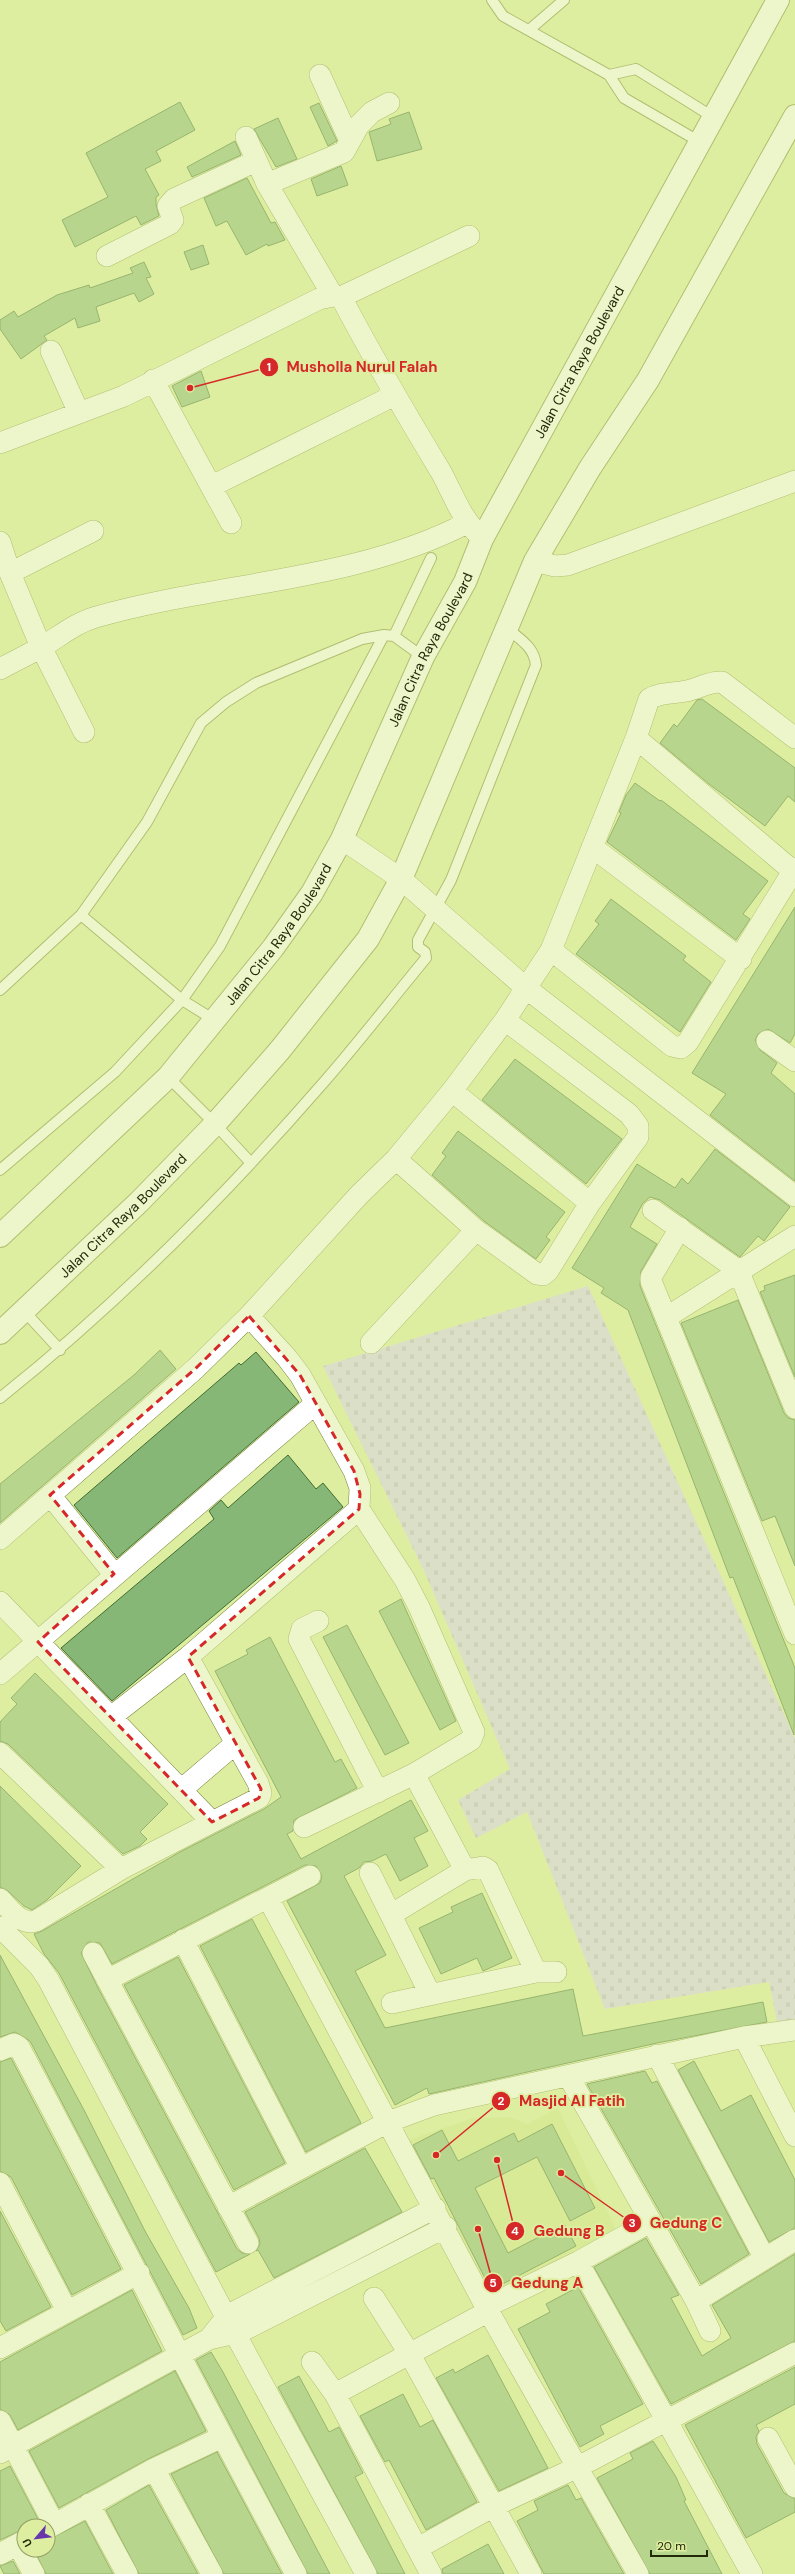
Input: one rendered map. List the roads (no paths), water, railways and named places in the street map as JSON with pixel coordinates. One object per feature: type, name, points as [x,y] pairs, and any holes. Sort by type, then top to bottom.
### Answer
[{"type":"main road","name":"Jalan Citra Raya Boulevard","points":[[1,1234],[168,1077],[216,1021],[273,948],[307,899],[342,839],[423,658],[465,582],[482,539],[778,0]]},
{"type":"main road","name":"Jalan Citra Raya Boulevard","points":[[0,1333],[25,1312],[216,1124],[280,1050],[368,939],[401,879],[536,561],[590,468],[648,380],[795,116]]},
{"type":"street","points":[[320,75],[350,142]]},
{"type":"street","points":[[267,184],[344,152],[364,120],[390,103]]},
{"type":"street","points":[[246,137],[267,184],[337,296],[445,480],[467,523],[482,539]]},
{"type":"street","points":[[107,256],[170,224],[172,220],[168,206],[174,199],[256,161]]},
{"type":"street","points":[[0,443],[124,396],[153,380],[319,299],[337,296],[469,236]]},
{"type":"street","points":[[51,351],[79,413]]},
{"type":"street","points":[[153,380],[231,523]]},
{"type":"street","points":[[212,486],[395,395]]},
{"type":"street","points":[[536,561],[555,566],[568,565],[795,481]]},
{"type":"street","points":[[0,669],[41,648],[74,626],[95,618],[185,596],[354,564],[433,541],[467,523]]},
{"type":"street","points":[[10,573],[92,531]]},
{"type":"street","points":[[0,542],[10,573],[41,648],[84,732]]},
{"type":"street","points":[[0,1539],[195,1369],[249,1316],[358,1195],[396,1159],[452,1091],[506,1020],[550,950],[636,738],[649,699],[664,693],[685,692],[717,682],[732,688],[795,738]]},
{"type":"street","points":[[550,950],[676,1048],[688,1042],[794,870],[636,738]]},
{"type":"street","points":[[342,839],[401,879],[526,988],[795,1196]]},
{"type":"street","points":[[592,847],[741,958]]},
{"type":"street","points":[[396,1159],[476,1230],[537,1274],[543,1275],[548,1271],[590,1203],[638,1137],[638,1126],[629,1114],[506,1020]]},
{"type":"street","points":[[767,1041],[795,1060]]},
{"type":"street","points":[[452,1091],[590,1203]]},
{"type":"street","points":[[654,1210],[738,1270],[795,1408]]},
{"type":"street","points":[[680,1228],[651,1277],[790,1608],[795,1634]]},
{"type":"street","points":[[371,1343],[476,1230]]},
{"type":"street","points":[[667,1316],[738,1270],[795,1236]]},
{"type":"street","points":[[249,1316],[288,1358],[358,1480],[359,1509],[405,1580],[419,1607],[474,1732],[471,1740],[414,1774],[304,1827]]},
{"type":"street","points":[[0,1674],[114,1574],[315,1404]]},
{"type":"street","points":[[50,1495],[114,1574]]},
{"type":"street","points":[[111,1716],[188,1657],[359,1509]]},
{"type":"street","points":[[0,1602],[212,1822]]},
{"type":"street","points":[[318,1621],[302,1629],[299,1639],[378,1792]]},
{"type":"street","points":[[0,1899],[22,1921],[30,1923],[121,1869],[261,1797],[260,1789],[188,1657]]},
{"type":"street","points":[[181,1790],[236,1743]]},
{"type":"street","points":[[0,1753],[121,1869]]},
{"type":"street","points":[[414,1774],[464,1870]]},
{"type":"street","points":[[392,1914],[464,1870],[479,1866],[488,1870],[546,1972],[430,1994],[392,2003]]},
{"type":"street","points":[[370,1873],[392,1914],[430,1994]]},
{"type":"street","points":[[107,1980],[310,1876]]},
{"type":"street","points":[[268,1898],[446,2227],[488,2309],[638,2574]]},
{"type":"street","points":[[0,1927],[39,1966],[48,1979],[230,2326],[366,2574]]},
{"type":"street","points":[[183,1940],[301,2168]]},
{"type":"street","points":[[93,1953],[248,2243]]},
{"type":"street","points":[[228,2207],[388,2122],[434,2105],[569,2077],[657,2055],[744,2037],[795,2030]]},
{"type":"street","points":[[744,2037],[795,2136]]},
{"type":"street","points":[[0,2050],[14,2044],[19,2047],[138,2273],[222,2437],[296,2574]]},
{"type":"street","points":[[657,2055],[764,2258]]},
{"type":"street","points":[[569,2077],[696,2301],[710,2331]]},
{"type":"street","points":[[0,2183],[66,2311]]},
{"type":"street","points":[[7,2450],[230,2326],[280,2300],[435,2208]]},
{"type":"street","points":[[335,2394],[488,2309],[650,2222]]},
{"type":"street","points":[[280,2300],[446,2227]]},
{"type":"street","points":[[696,2301],[795,2240]]},
{"type":"street","points":[[578,2262],[667,2419],[752,2574]]},
{"type":"street","points":[[1,2345],[138,2273]]},
{"type":"street","points":[[374,2298],[409,2353],[531,2574]]},
{"type":"street","points":[[418,2548],[494,2506],[578,2467],[795,2353]]},
{"type":"street","points":[[312,2362],[335,2394],[431,2574]]},
{"type":"street","points":[[0,2421],[7,2450],[46,2518]]},
{"type":"street","points":[[56,2523],[154,2469],[222,2437]]},
{"type":"street","points":[[768,2438],[792,2475]]},
{"type":"street","points":[[154,2469],[212,2574]]},
{"type":"street","points":[[89,2504],[127,2574]]},
{"type":"street","points":[[14,2547],[34,2574]]},
{"type":"lane","points":[[492,0],[503,16],[609,75],[624,98],[700,142]]},
{"type":"lane","points":[[529,30],[564,0]]},
{"type":"lane","points":[[609,75],[636,69],[713,117]]},
{"type":"lane","points":[[0,1170],[115,1072],[182,1000],[220,946],[431,558]]},
{"type":"lane","points":[[0,1398],[60,1350],[140,1277],[251,1163],[324,1082],[426,958],[425,952],[418,947],[417,943],[450,880],[536,665],[531,648],[508,629]]},
{"type":"lane","points":[[0,990],[81,915],[147,822],[202,723],[226,702],[256,682],[362,639],[389,636],[423,658]]},
{"type":"lane","points":[[81,915],[182,1000],[216,1021]]},
{"type":"lane","points":[[168,1077],[216,1124],[251,1163]]},
{"type":"lane","points":[[25,1312],[60,1350]]},
{"type":"place","name":"Musholla Nurul Falah","points":[[190,388]]},
{"type":"place","name":"Masjid Al Fatih","points":[[436,2155]]},
{"type":"place","name":"Gedung B","points":[[497,2160]]},
{"type":"place","name":"Gedung C","points":[[561,2173]]},
{"type":"place","name":"Gedung A","points":[[478,2229]]}]
